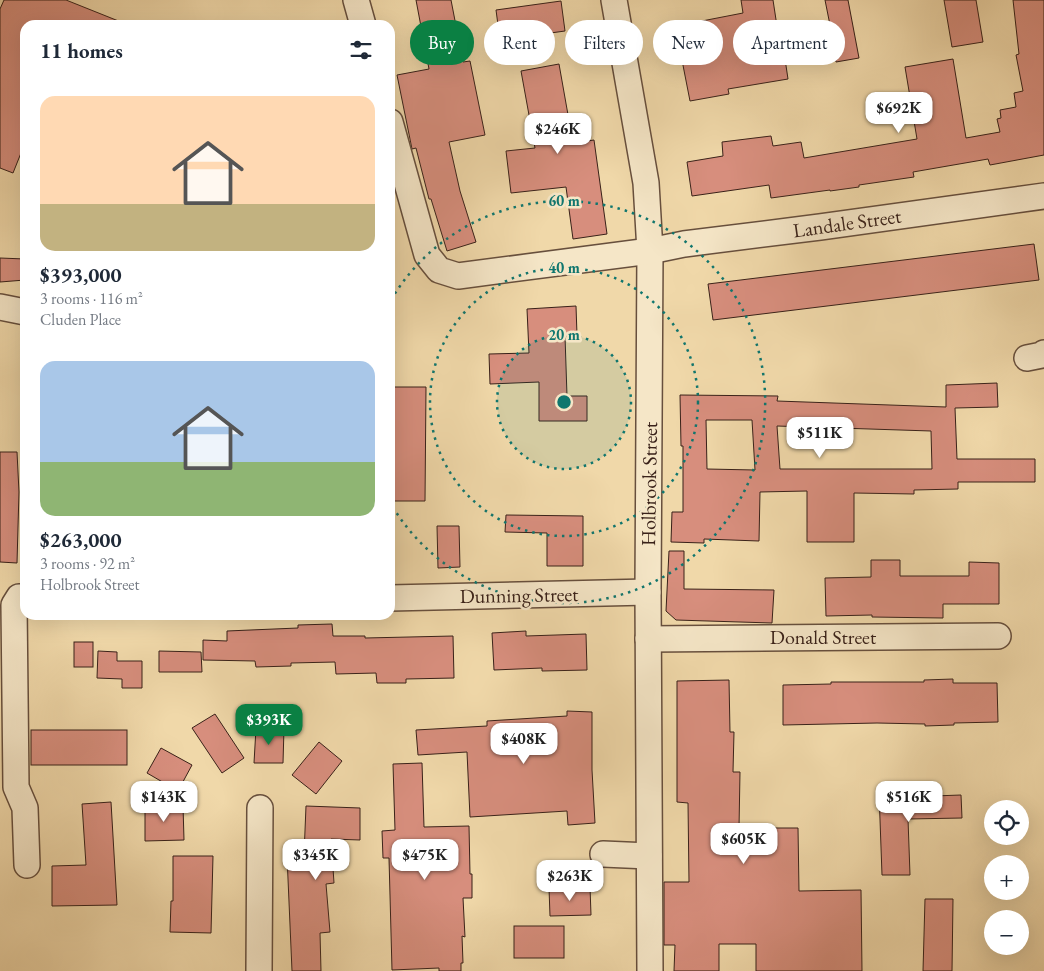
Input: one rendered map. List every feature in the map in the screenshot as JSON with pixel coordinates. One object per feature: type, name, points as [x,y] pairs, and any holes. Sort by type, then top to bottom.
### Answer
[{"type":"street","points":[[356,0],[362,20]]},
{"type":"street","name":"Holbrook Street","points":[[614,0],[646,183],[650,251],[648,592],[650,971]]},
{"type":"street","name":"Landale Street","points":[[395,140],[427,255],[439,270],[458,276],[1044,196]]},
{"type":"street","points":[[0,308],[20,311]]},
{"type":"street","name":"Dunning Street","points":[[395,598],[648,592]]},
{"type":"street","points":[[20,599],[14,605],[16,787],[26,808],[27,865]]},
{"type":"street","name":"Donald Street","points":[[648,639],[998,636]]},
{"type":"street","points":[[259,971],[260,808]]},
{"type":"street","points":[[604,854],[648,856]]},
{"type":"building","points":[[4,0],[66,0],[116,20],[20,20],[20,156],[13,173],[0,168],[0,9]]},
{"type":"building","points":[[416,0],[451,0],[455,20],[420,20]]},
{"type":"building","points":[[741,0],[773,0],[776,20],[733,20],[733,65],[786,65],[788,79],[728,89],[729,94],[690,101],[683,65],[723,65],[723,20],[707,20],[743,13]]},
{"type":"building","points":[[825,0],[848,0],[859,58],[845,60],[845,20],[829,20]]},
{"type":"building","points":[[944,0],[976,0],[983,42],[952,47]]},
{"type":"building","points":[[1013,0],[1044,0],[1044,155],[990,165],[988,159],[913,172],[914,177],[859,185],[859,187],[771,198],[769,185],[692,196],[687,162],[723,156],[722,142],[771,136],[773,146],[801,142],[804,158],[917,139],[905,67],[953,59],[966,138],[1000,132],[997,119],[1001,118],[1000,110],[1016,107],[1014,93],[1023,91],[1016,55],[1019,54]]},
{"type":"building","points":[[561,1],[565,31],[555,32],[555,20],[497,20],[496,10]]},
{"type":"building","points":[[559,64],[573,143],[594,140],[607,234],[573,239],[566,187],[511,193],[506,151],[535,148],[521,71]]},
{"type":"building","points":[[428,65],[471,65],[485,135],[449,142],[460,191],[476,242],[447,251],[431,199],[429,199],[416,148],[412,149],[397,75],[429,69]]},
{"type":"building","points":[[1034,244],[1039,280],[713,320],[708,284]]},
{"type":"building","points":[[0,258],[20,259],[20,280],[0,282]]},
{"type":"building","points":[[576,306],[577,335],[565,336],[567,396],[587,396],[587,421],[539,421],[539,382],[490,384],[489,354],[529,353],[527,309]]},
{"type":"building","points":[[997,383],[998,407],[955,408],[957,459],[1035,459],[1035,482],[958,482],[958,489],[914,490],[914,494],[854,493],[854,542],[807,542],[807,491],[760,492],[759,541],[704,539],[704,543],[671,542],[672,512],[683,512],[683,446],[681,446],[680,395],[778,396],[777,401],[946,407],[946,385]],"holes":[[[706,420],[752,420],[755,470],[707,469]],[[777,426],[931,431],[932,469],[780,469]]]},
{"type":"building","points":[[395,387],[426,387],[425,501],[395,501]]},
{"type":"building","points":[[0,452],[17,452],[19,492],[17,563],[0,562]]},
{"type":"building","points":[[506,515],[583,516],[583,566],[547,566],[547,533],[505,532]]},
{"type":"building","points":[[437,526],[459,526],[460,567],[438,568]]},
{"type":"building","points":[[669,551],[684,551],[684,589],[774,590],[772,623],[676,620],[666,611]]},
{"type":"building","points":[[871,560],[900,560],[900,576],[969,576],[969,562],[999,563],[999,604],[943,604],[943,618],[872,617],[872,615],[826,616],[825,578],[871,577]]},
{"type":"building","points":[[332,624],[333,636],[365,636],[365,638],[453,636],[454,678],[406,679],[406,683],[377,683],[376,673],[336,674],[335,662],[291,663],[291,666],[256,667],[255,661],[203,660],[203,640],[227,641],[227,631],[298,628],[298,625]]},
{"type":"building","points":[[526,631],[526,636],[586,634],[587,670],[542,671],[542,668],[494,670],[492,633]]},
{"type":"building","points":[[74,642],[93,642],[93,667],[74,667]]},
{"type":"building","points":[[98,651],[117,652],[117,661],[142,661],[142,688],[122,688],[122,679],[97,678]]},
{"type":"building","points":[[159,651],[201,652],[202,672],[159,672]]},
{"type":"building","points":[[953,679],[953,683],[997,683],[998,722],[925,726],[925,724],[877,723],[783,725],[783,685],[831,684],[831,682],[924,682],[924,680]]},
{"type":"building","points":[[729,680],[730,732],[734,732],[733,772],[740,772],[739,828],[798,828],[799,891],[861,890],[862,971],[756,971],[756,944],[719,944],[719,971],[674,971],[675,945],[664,945],[664,882],[689,882],[688,803],[677,802],[677,681]]},
{"type":"building","points":[[567,711],[592,712],[592,770],[595,823],[568,825],[567,811],[470,817],[467,752],[418,755],[416,730],[487,726],[487,721],[567,716]]},
{"type":"building","points":[[215,714],[244,758],[222,773],[192,728]]},
{"type":"building","points":[[256,728],[284,728],[283,763],[254,763]]},
{"type":"building","points":[[31,730],[127,730],[127,765],[31,765]]},
{"type":"building","points":[[319,742],[342,761],[316,794],[292,775]]},
{"type":"building","points":[[161,748],[192,765],[178,791],[147,773]]},
{"type":"building","points":[[422,763],[424,827],[469,826],[472,898],[463,898],[465,937],[462,936],[463,963],[461,963],[461,971],[439,971],[439,968],[392,970],[389,858],[383,858],[382,831],[395,830],[393,764]]},
{"type":"building","points":[[933,788],[933,796],[961,795],[962,818],[908,819],[910,875],[882,875],[879,792],[910,792],[910,789]]},
{"type":"building","points":[[111,802],[117,905],[52,906],[52,866],[86,865],[82,804]]},
{"type":"building","points":[[145,806],[183,806],[184,840],[145,841]]},
{"type":"building","points":[[306,806],[360,808],[360,840],[331,839],[334,883],[326,884],[330,932],[320,933],[321,971],[292,971],[287,856],[304,855]]},
{"type":"building","points":[[173,856],[213,856],[211,933],[170,932],[171,901],[173,901]]},
{"type":"building","points":[[590,887],[591,915],[550,916],[549,888]]},
{"type":"building","points":[[925,899],[953,899],[952,971],[923,971]]},
{"type":"building","points":[[514,926],[564,926],[564,958],[514,958]]}]
